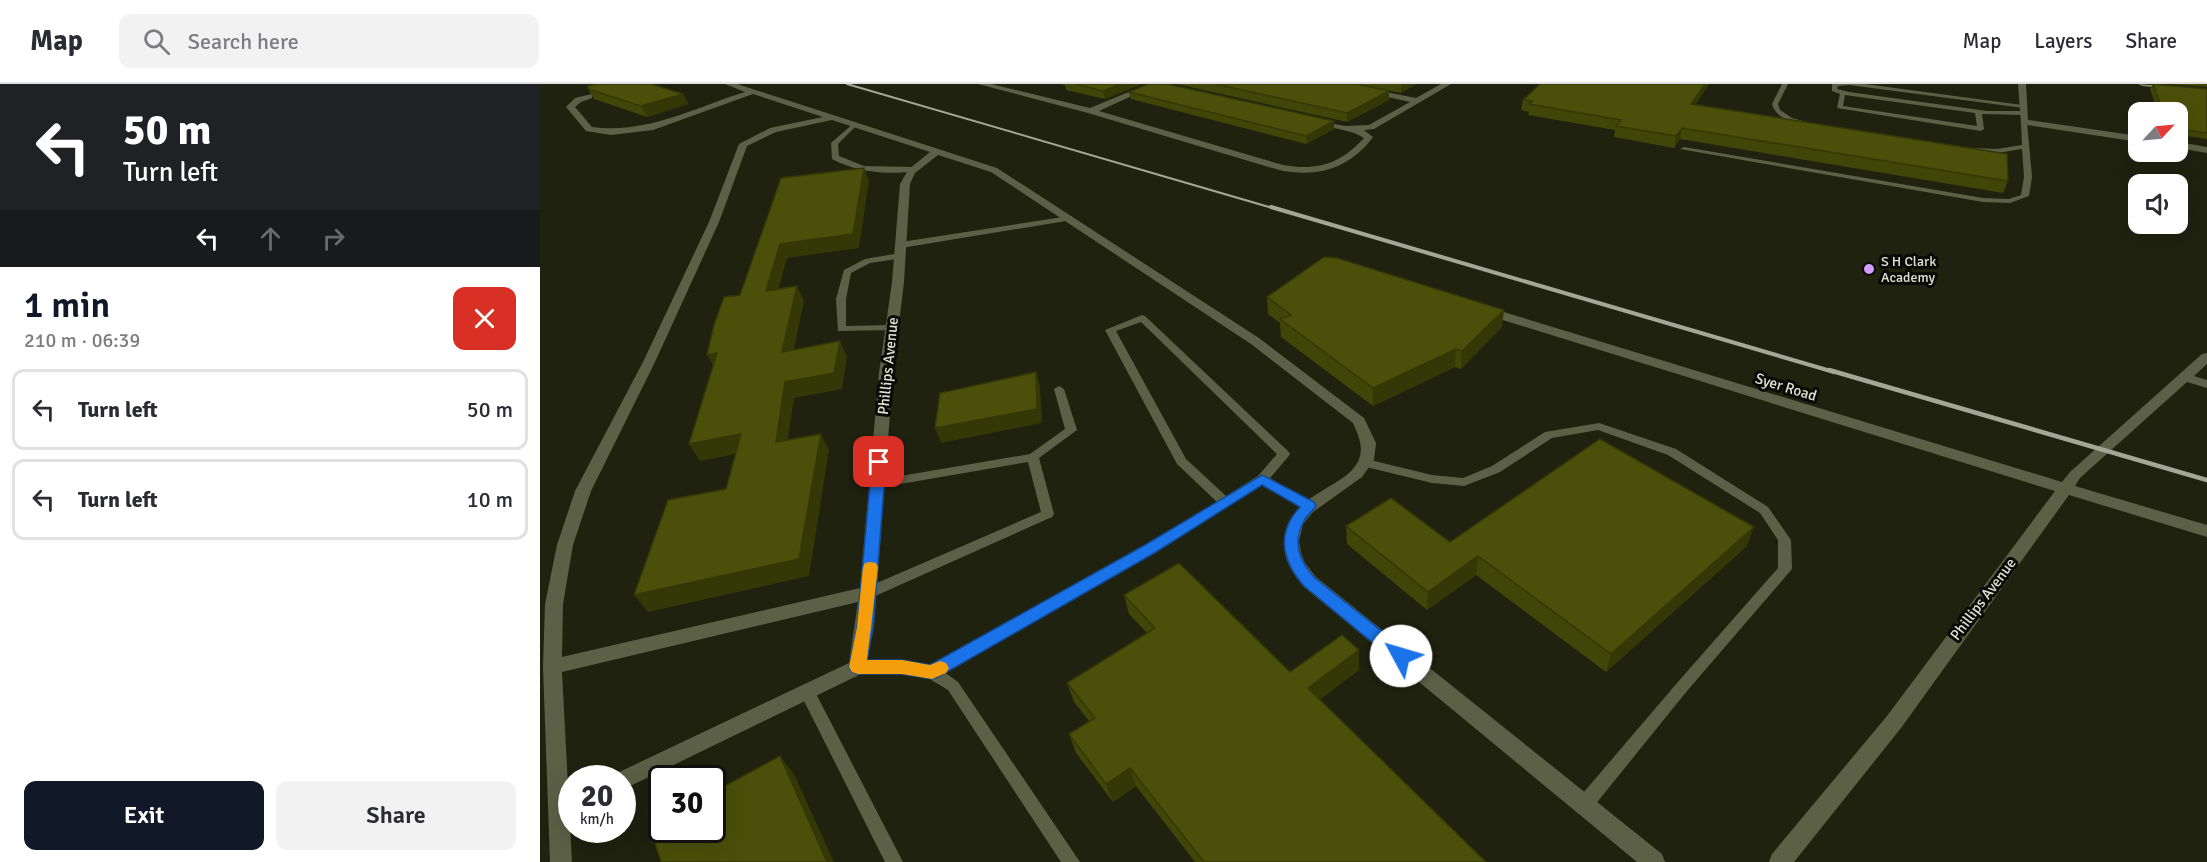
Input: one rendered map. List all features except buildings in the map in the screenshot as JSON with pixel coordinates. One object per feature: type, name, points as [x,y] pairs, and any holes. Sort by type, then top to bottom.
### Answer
[{"type":"main road","points":[[2142,84],[2207,92]]},
{"type":"street","points":[[729,84],[994,170],[1255,341],[1359,421],[1367,434],[1370,448],[1366,463],[1359,473],[1309,506],[1298,517],[1291,534],[1291,552],[1298,569],[1310,582],[1654,862]]},
{"type":"street","points":[[982,84],[1091,111],[1282,168],[1303,171],[1323,170],[1364,146],[1369,137],[1356,129]]},
{"type":"street","points":[[1334,84],[1417,101]]},
{"type":"street","points":[[1301,118],[1356,129],[1371,127],[1447,84]]},
{"type":"street","points":[[2022,84],[2024,114],[2128,137]]},
{"type":"street","points":[[1091,111],[1158,85]]},
{"type":"street","points":[[589,96],[578,100],[570,107],[589,129],[610,132],[639,130],[668,123],[723,100],[753,92]]},
{"type":"street","points":[[561,765],[552,667],[554,604],[565,545],[584,491],[649,362],[704,244],[743,144],[760,134],[834,117]]},
{"type":"street","points":[[2188,147],[2207,150]]},
{"type":"street","name":"Phillips Avenue","points":[[858,667],[868,593],[901,251],[905,184],[915,169],[938,150]]},
{"type":"street","name":"Syer Road","points":[[1470,305],[1814,413],[2207,531]]},
{"type":"street","name":"Phillips Avenue","points":[[1780,862],[1894,722],[2075,475],[2207,357]]},
{"type":"street","points":[[2184,378],[2207,384]]},
{"type":"street","points":[[552,667],[868,593]]},
{"type":"street","points":[[636,774],[858,667]]},
{"type":"street","points":[[561,862],[562,843]]},
{"type":"lane","points":[[1785,84],[1775,104],[1777,111],[1790,119],[1819,126]]},
{"type":"lane","points":[[1834,84],[1849,84],[2024,114],[1978,112],[1843,93],[1834,90],[1834,84]]},
{"type":"lane","points":[[1843,93],[1839,107],[1981,129],[1978,112]]},
{"type":"lane","points":[[1684,149],[2004,201],[2020,200],[2025,196],[2028,177],[2024,114]]},
{"type":"lane","points":[[855,124],[834,143],[835,157],[847,165],[868,170],[915,169]]},
{"type":"lane","points":[[1969,149],[1990,152],[2026,146]]},
{"type":"lane","points":[[892,328],[841,329],[841,299],[847,272],[868,261],[901,251],[1069,218]]},
{"type":"lane","points":[[932,672],[1064,599],[1226,503],[1262,479],[1284,454],[1142,318],[1110,330],[1181,461],[1226,503]]},
{"type":"lane","points":[[877,484],[1033,457],[1071,430],[1059,389]]},
{"type":"lane","points":[[1366,463],[1432,479],[1464,482],[1496,469],[1549,435],[1599,426],[1672,452],[1764,510],[1784,540],[1785,569],[1682,687],[1584,805]]},
{"type":"lane","points":[[868,593],[1047,514],[1033,457]]},
{"type":"lane","points":[[1262,479],[1309,506]]},
{"type":"lane","points":[[858,667],[902,667],[932,672],[953,686],[1071,862]]},
{"type":"lane","points":[[807,692],[894,862]]},
{"type":"railway","points":[[847,84],[1276,209]]},
{"type":"railway","points":[[1271,207],[1834,372]]},
{"type":"railway","points":[[1829,370],[2207,480]]},
{"type":"slow traffic","points":[[870,567],[865,627],[858,667],[902,667],[932,672],[940,668]]},
{"type":"place","name":"S H Clark Academy","points":[[1869,269]]},
{"type":"route","points":[[879,462],[865,627],[858,667],[902,667],[932,672],[1150,549],[1262,479],[1309,506],[1298,517],[1291,534],[1291,552],[1298,569],[1310,582],[1401,656]]}]
